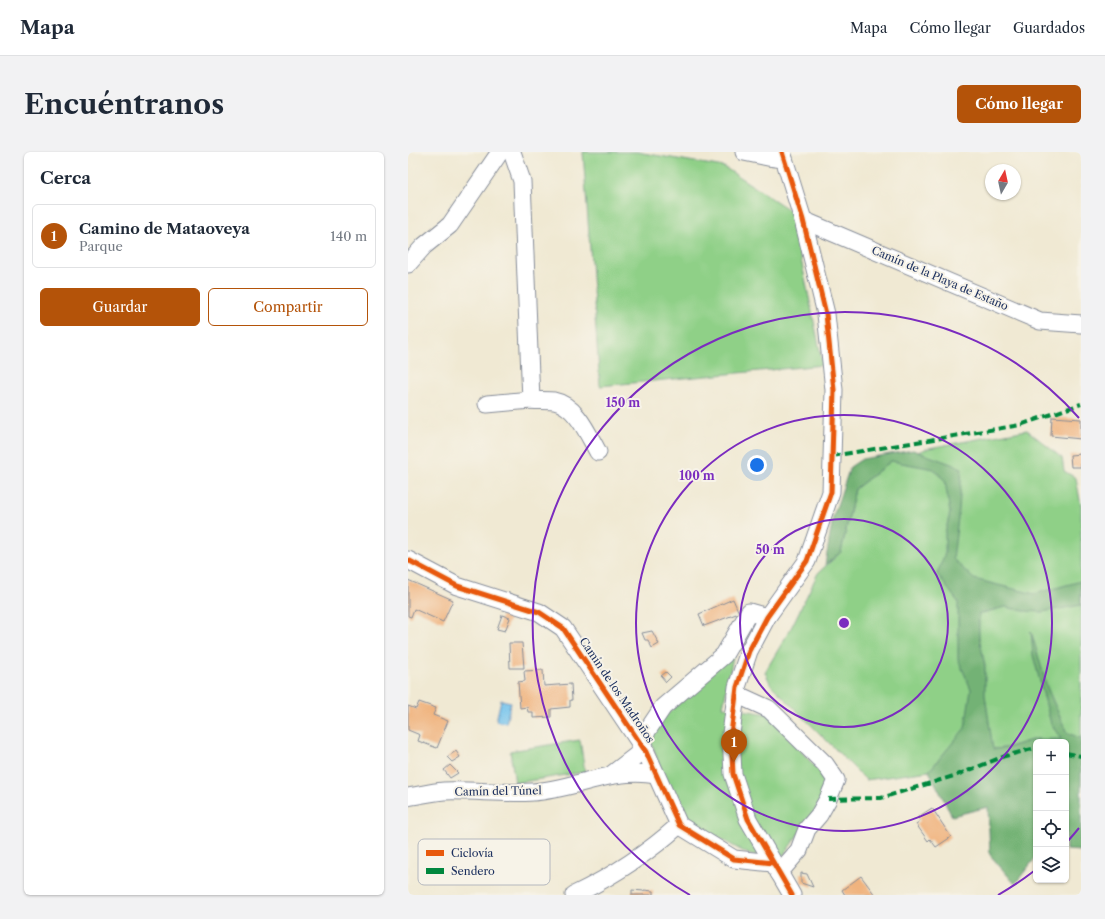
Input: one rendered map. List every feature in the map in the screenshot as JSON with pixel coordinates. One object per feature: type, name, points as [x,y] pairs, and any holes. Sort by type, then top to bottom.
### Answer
[{"type":"street","points":[[408,264],[424,246],[450,225],[500,152]]},
{"type":"street","points":[[512,152],[522,181],[531,400]]},
{"type":"street","points":[[744,152],[768,157],[783,155],[803,220],[826,314],[834,390],[831,492],[807,561],[767,617],[749,651],[736,694],[731,734],[733,774],[748,819],[792,895]]},
{"type":"street","name":"Camín de la Playa de Estaño","points":[[803,220],[1040,321],[1081,324]]},
{"type":"street","points":[[487,404],[531,400],[555,401],[570,410],[579,420],[598,452]]},
{"type":"street","name":"Camín de los Madroños","points":[[408,560],[457,586],[539,612],[563,628],[642,746],[678,825]]},
{"type":"street","points":[[611,775],[637,755],[647,731],[663,707],[724,655],[749,612],[767,617]]},
{"type":"street","points":[[736,694],[769,708],[825,764],[836,780],[819,815],[807,829],[799,850],[776,868]]},
{"type":"street","points":[[611,775],[656,775]]},
{"type":"street","name":"Camín del Túnel","points":[[408,797],[443,792],[534,792],[588,782],[611,775]]},
{"type":"street","points":[[574,895],[612,876],[657,845],[678,825],[734,859],[776,868]]},
{"type":"green space","points":[[583,152],[637,152],[724,167],[791,211],[823,365],[600,386]]},
{"type":"green space","points":[[1027,430],[1062,458],[1064,471],[1076,478],[1081,506],[1081,741],[1069,740],[1069,739],[1033,739],[1006,748],[993,749],[947,770],[929,771],[866,780],[771,685],[765,672],[791,628],[818,573],[841,552],[855,489],[891,461],[929,448]]},
{"type":"green space","points":[[913,450],[962,468],[953,559],[974,579],[1034,594],[1081,581],[1081,605],[1042,612],[1024,611],[1005,607],[979,614],[979,636],[985,666],[985,695],[993,749],[1006,748],[1033,740],[1033,861],[1015,884],[990,855],[988,807],[952,816],[929,771],[965,728],[971,689],[958,659],[958,602],[937,574],[945,553],[945,533],[950,513],[945,481],[934,469],[891,461],[855,489],[841,552],[825,565],[833,517],[850,467],[862,459]]},
{"type":"green space","points":[[1031,631],[1047,687],[1067,733],[1081,738],[1081,851],[1069,850],[1069,739],[1061,739],[1051,724],[1033,655]]},
{"type":"green space","points":[[734,652],[723,707],[768,714],[826,779],[819,805],[783,856],[750,855],[706,831],[687,816],[662,775],[650,738],[658,723]]},
{"type":"green space","points":[[580,740],[585,772],[515,783],[510,751]]},
{"type":"water","points":[[501,700],[511,702],[506,723],[496,721]]},
{"type":"building","points":[[1052,417],[1081,419],[1081,439],[1051,436]]},
{"type":"building","points":[[1081,454],[1081,467],[1071,467],[1070,455]]},
{"type":"building","points":[[408,580],[453,600],[443,622],[414,609],[411,617],[408,616]]},
{"type":"building","points":[[733,599],[739,613],[704,626],[699,614]]},
{"type":"building","points":[[502,615],[510,618],[505,631],[497,629]]},
{"type":"building","points":[[652,631],[659,644],[652,648],[648,640],[645,640],[642,633]]},
{"type":"building","points":[[509,643],[522,643],[524,668],[510,668]]},
{"type":"building","points":[[543,670],[544,686],[571,684],[572,700],[570,700],[570,707],[551,709],[551,717],[533,718],[533,712],[528,712],[527,707],[520,708],[518,682],[525,681],[524,671]]},
{"type":"building","points":[[666,672],[671,677],[666,682],[661,676]]},
{"type":"building","points":[[419,702],[436,708],[433,715],[448,721],[437,748],[418,741],[420,735],[408,730],[408,706],[416,709]]},
{"type":"building","points":[[456,751],[460,757],[452,762],[447,757]]},
{"type":"building","points":[[450,765],[458,773],[450,778],[444,770]]},
{"type":"building","points":[[932,808],[951,837],[936,847],[930,839],[928,841],[916,824],[920,821],[918,817]]},
{"type":"building","points":[[801,873],[807,874],[813,887],[801,883]]},
{"type":"building","points":[[861,876],[875,895],[845,895],[842,890]]},
{"type":"building","points":[[632,890],[653,891],[653,895],[632,895]]},
{"type":"marked path","points":[[832,456],[1020,425],[1081,404]]},
{"type":"marked path","points":[[828,799],[881,798],[957,775],[1005,756],[1033,749]]},
{"type":"marked path","points":[[1069,754],[1081,756]]},
{"type":"cycle path","points":[[782,152],[803,220],[826,314],[834,390],[831,492],[807,561],[767,617],[749,651],[737,687],[731,734],[733,774],[748,819],[792,895]]},
{"type":"cycle path","points":[[408,560],[457,586],[539,612],[563,628],[646,752],[679,825],[734,859],[773,863]]},
{"type":"place","name":"Camino de Mataoveya","points":[[734,762]]}]
